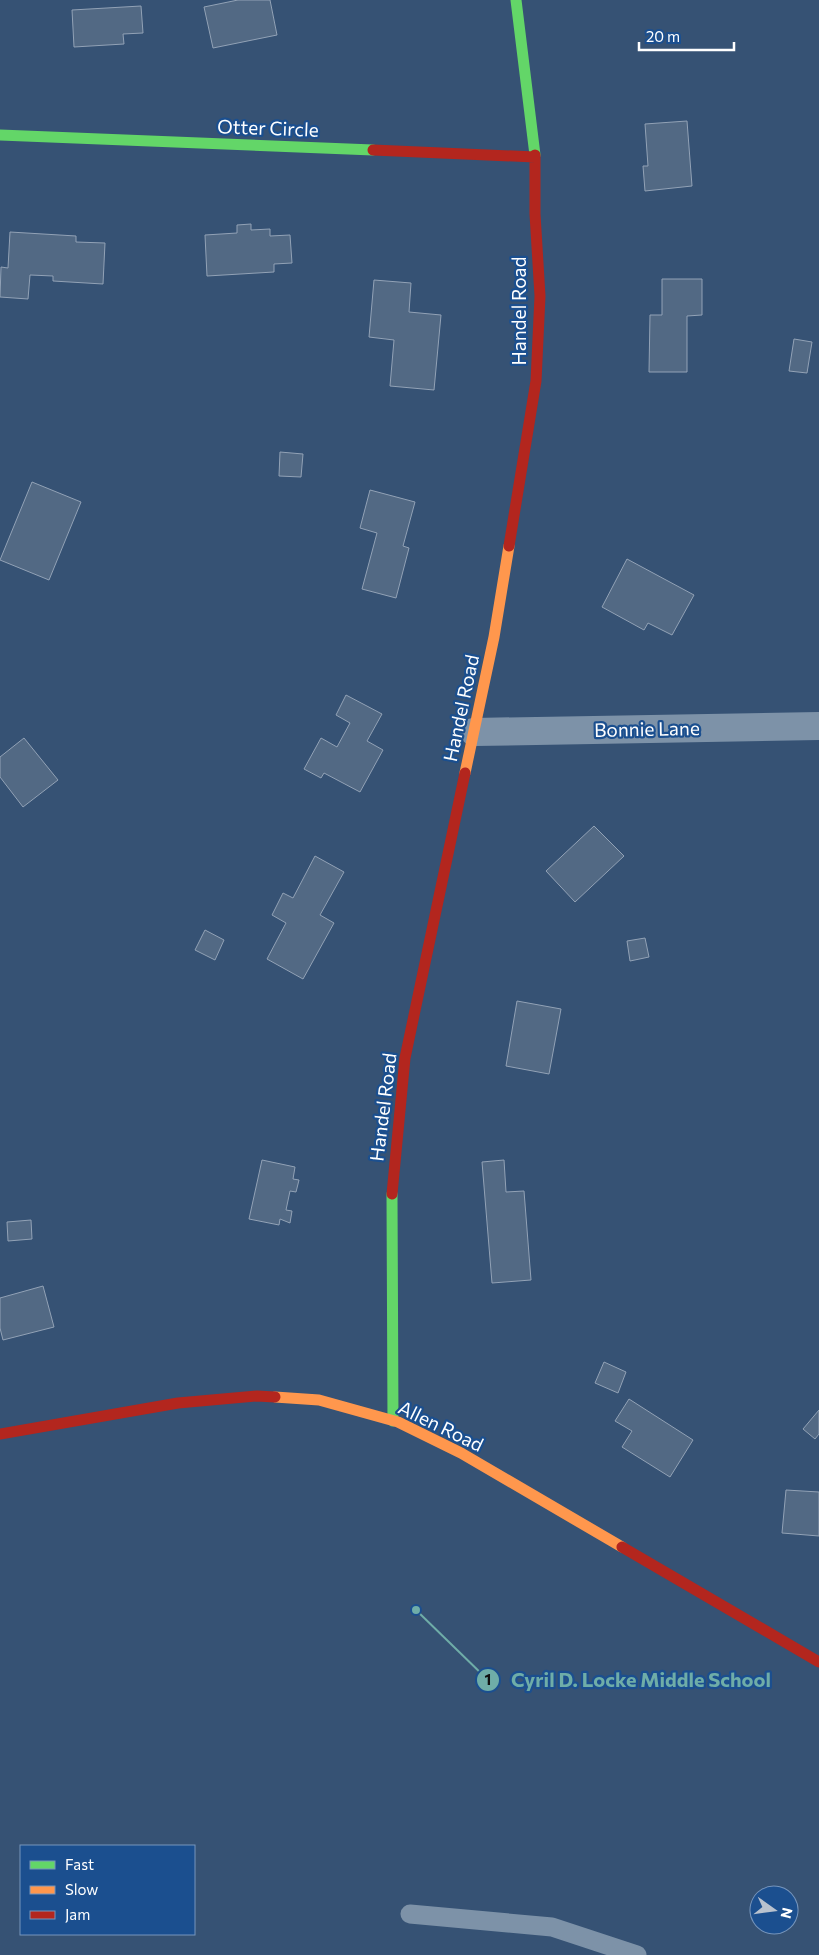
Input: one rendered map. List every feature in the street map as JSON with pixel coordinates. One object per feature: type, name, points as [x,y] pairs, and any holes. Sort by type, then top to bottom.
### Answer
[{"type":"street","name":"Handel Road","points":[[393,1421],[391,1205],[394,1151],[405,1058],[494,637],[536,381],[540,296],[535,214],[535,157],[516,0]]},
{"type":"street","name":"Otter Circle","points":[[0,135],[535,157]]},
{"type":"street","name":"Bonnie Lane","points":[[474,732],[819,726]]},
{"type":"street","name":"Allen Road","points":[[0,1434],[178,1403],[257,1396],[319,1400],[393,1421],[461,1453],[819,1662]]},
{"type":"lane","points":[[410,1914],[552,1927],[637,1955]]},
{"type":"building","points":[[238,0],[270,0],[277,35],[213,48],[204,7]]},
{"type":"building","points":[[141,6],[143,33],[123,34],[124,44],[74,47],[72,10]]},
{"type":"building","points":[[687,121],[692,186],[645,191],[643,166],[648,166],[645,124]]},
{"type":"building","points":[[251,224],[251,230],[270,229],[270,236],[290,235],[292,263],[274,264],[274,272],[207,276],[205,235],[237,233],[237,225]]},
{"type":"building","points":[[10,232],[76,236],[76,242],[105,243],[103,284],[53,281],[53,276],[30,275],[28,299],[0,297],[1,267],[8,268]]},
{"type":"building","points":[[662,279],[702,279],[702,315],[687,316],[687,372],[649,372],[650,315],[662,315]]},
{"type":"building","points":[[374,280],[411,283],[409,312],[441,315],[434,390],[390,386],[394,340],[369,337]]},
{"type":"building","points":[[794,339],[812,342],[807,373],[789,371]]},
{"type":"building","points":[[280,452],[303,454],[301,477],[279,476]]},
{"type":"building","points":[[32,482],[81,502],[49,580],[0,560]]},
{"type":"building","points":[[370,490],[415,502],[403,546],[409,548],[396,598],[362,589],[377,533],[360,528]]},
{"type":"building","points":[[627,559],[694,595],[672,635],[648,623],[644,630],[602,607]]},
{"type":"building","points":[[346,695],[382,714],[367,741],[383,750],[360,792],[324,773],[321,778],[304,769],[321,738],[337,747],[350,723],[336,715]]},
{"type":"building","points":[[24,738],[58,780],[23,807],[0,777],[0,757]]},
{"type":"building","points":[[594,826],[624,856],[575,902],[546,871]]},
{"type":"building","points":[[315,856],[344,872],[320,915],[334,923],[303,979],[267,959],[286,923],[272,915],[283,893],[293,898]]},
{"type":"building","points":[[205,930],[224,940],[215,960],[195,950]]},
{"type":"building","points":[[645,938],[649,957],[630,961],[627,941]]},
{"type":"building","points":[[517,1001],[561,1009],[549,1074],[506,1066]]},
{"type":"building","points":[[262,1160],[295,1167],[293,1179],[299,1180],[296,1192],[290,1191],[286,1210],[292,1211],[290,1223],[280,1219],[279,1225],[249,1219]]},
{"type":"building","points":[[504,1160],[506,1192],[524,1191],[531,1280],[492,1283],[482,1162]]},
{"type":"building","points":[[31,1220],[32,1239],[8,1241],[7,1222]]},
{"type":"building","points":[[43,1286],[54,1327],[3,1340],[0,1328],[0,1298]]},
{"type":"building","points":[[604,1362],[626,1372],[618,1393],[595,1383]]},
{"type":"building","points":[[629,1399],[693,1440],[670,1477],[622,1447],[632,1431],[615,1421]]},
{"type":"building","points":[[819,1410],[819,1434],[815,1439],[803,1429]]},
{"type":"building","points":[[786,1490],[819,1492],[819,1536],[782,1533]]},
{"type":"traffic: fast","points":[[516,0],[535,155]]},
{"type":"traffic: fast","points":[[0,135],[373,150]]},
{"type":"traffic: fast","points":[[392,1194],[393,1421]]},
{"type":"traffic: slow","points":[[465,773],[494,637],[509,546]]},
{"type":"traffic: slow","points":[[275,1397],[319,1400],[398,1422],[461,1453],[622,1547]]},
{"type":"traffic: jam","points":[[373,150],[535,157]]},
{"type":"traffic: jam","points":[[509,546],[536,381],[540,296],[535,214],[535,155]]},
{"type":"traffic: jam","points":[[392,1194],[405,1058],[465,773]]},
{"type":"traffic: jam","points":[[0,1434],[178,1403],[257,1396],[275,1397]]},
{"type":"traffic: jam","points":[[622,1547],[819,1662]]},
{"type":"place","name":"Cyril D. Locke Middle School","points":[[416,1610]]}]
